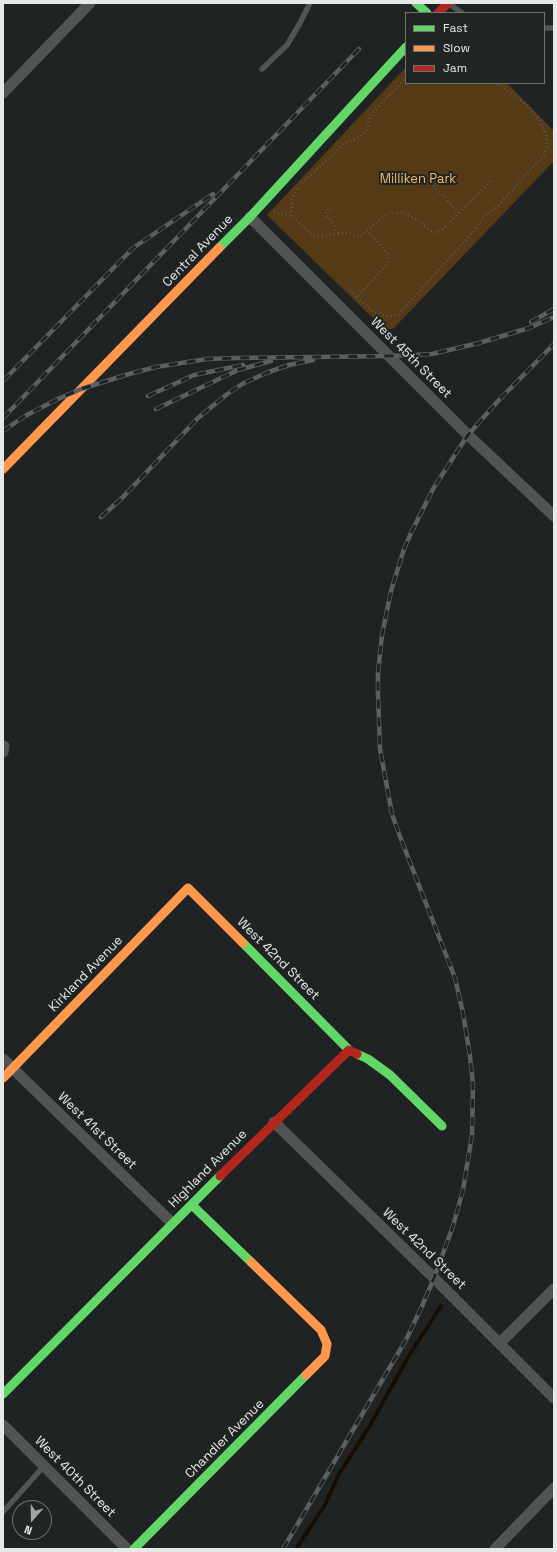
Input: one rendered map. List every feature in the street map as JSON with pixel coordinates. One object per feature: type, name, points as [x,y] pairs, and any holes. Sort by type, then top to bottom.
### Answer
[{"type":"street","points":[[3,93],[90,3]]},
{"type":"street","points":[[416,3],[426,12]]},
{"type":"street","points":[[439,12],[448,3]]},
{"type":"street","name":"Central Avenue","points":[[3,469],[250,217],[405,48]]},
{"type":"street","name":"West 45th Street","points":[[250,217],[468,436],[554,516]]},
{"type":"street","name":"West 42nd Street","points":[[188,888],[349,1050]]},
{"type":"street","name":"Kirkland Avenue","points":[[3,1078],[188,888]]},
{"type":"street","points":[[349,1050],[368,1058],[390,1074],[442,1126]]},
{"type":"street","name":"Highland Avenue","points":[[3,1394],[172,1223],[349,1050]]},
{"type":"street","name":"West 41st Street","points":[[3,1059],[172,1223]]},
{"type":"street","name":"West 42nd Street","points":[[274,1122],[500,1343],[554,1398]]},
{"type":"street","name":"Chandler Avenue","points":[[134,1549],[325,1356],[327,1344],[321,1330],[192,1205]]},
{"type":"street","points":[[500,1343],[554,1289]]},
{"type":"street","name":"West 40th Street","points":[[3,1425],[127,1549]]},
{"type":"street","points":[[495,1549],[554,1488]]},
{"type":"lane","points":[[262,69],[287,44],[300,24],[310,3]]},
{"type":"lane","points":[[448,3],[461,12]]},
{"type":"lane","points":[[3,1512],[44,1466]]},
{"type":"path","points":[[291,216],[292,199],[299,186],[344,143],[364,133],[368,128],[370,115],[405,79]]},
{"type":"path","points":[[350,290],[372,311],[381,315],[391,316],[399,314],[474,231],[483,217],[497,207],[544,155],[547,146],[546,135],[540,121],[527,105],[497,84]]},
{"type":"path","points":[[428,180],[459,213]]},
{"type":"path","points":[[258,208],[291,216],[314,236],[352,232],[359,238],[387,214],[401,212],[418,220],[429,230],[436,232],[441,231],[446,227],[492,180]]},
{"type":"path","points":[[333,207],[326,211],[326,215],[333,223],[338,233]]},
{"type":"path","points":[[357,297],[385,267],[388,258],[388,254],[367,230]]},
{"type":"green space","name":"Milliken Park","points":[[405,68],[405,84],[508,84],[554,131],[554,161],[393,329],[384,329],[267,215]]},
{"type":"waterway","points":[[296,1549],[325,1505],[339,1474],[369,1427],[410,1354],[441,1306]]},
{"type":"railway","points":[[3,418],[359,49]]},
{"type":"railway","points":[[3,381],[133,248],[213,194]]},
{"type":"railway","points":[[531,322],[554,309]]},
{"type":"railway","points":[[3,431],[25,416],[81,389],[156,367],[207,359],[432,354],[479,343],[529,328],[554,317]]},
{"type":"railway","points":[[283,1549],[407,1338],[423,1304],[453,1226],[463,1190],[472,1135],[473,1085],[470,1056],[463,1013],[455,978],[392,814],[380,749],[378,673],[382,635],[391,591],[404,549],[411,533],[433,489],[458,450],[468,435],[498,401],[554,344]]},
{"type":"railway","points":[[101,517],[123,497],[198,418],[226,395],[242,384],[266,373],[289,365],[313,360]]},
{"type":"railway","points":[[156,409],[238,370],[271,361]]},
{"type":"railway","points":[[148,396],[194,375],[243,365]]},
{"type":"traffic: fast","points":[[416,3],[426,12]]},
{"type":"traffic: fast","points":[[219,248],[250,217],[405,48]]},
{"type":"traffic: fast","points":[[243,943],[349,1050]]},
{"type":"traffic: fast","points":[[357,1054],[368,1059],[390,1075],[442,1126]]},
{"type":"traffic: fast","points":[[3,1394],[220,1176]]},
{"type":"traffic: fast","points":[[192,1205],[251,1262]]},
{"type":"traffic: fast","points":[[134,1549],[306,1375]]},
{"type":"traffic: slow","points":[[3,469],[219,248]]},
{"type":"traffic: slow","points":[[3,1078],[188,888],[243,943]]},
{"type":"traffic: slow","points":[[251,1262],[321,1330],[327,1344],[325,1356],[306,1375]]},
{"type":"traffic: jam","points":[[439,12],[448,3]]},
{"type":"traffic: jam","points":[[220,1176],[349,1050],[357,1054]]}]
